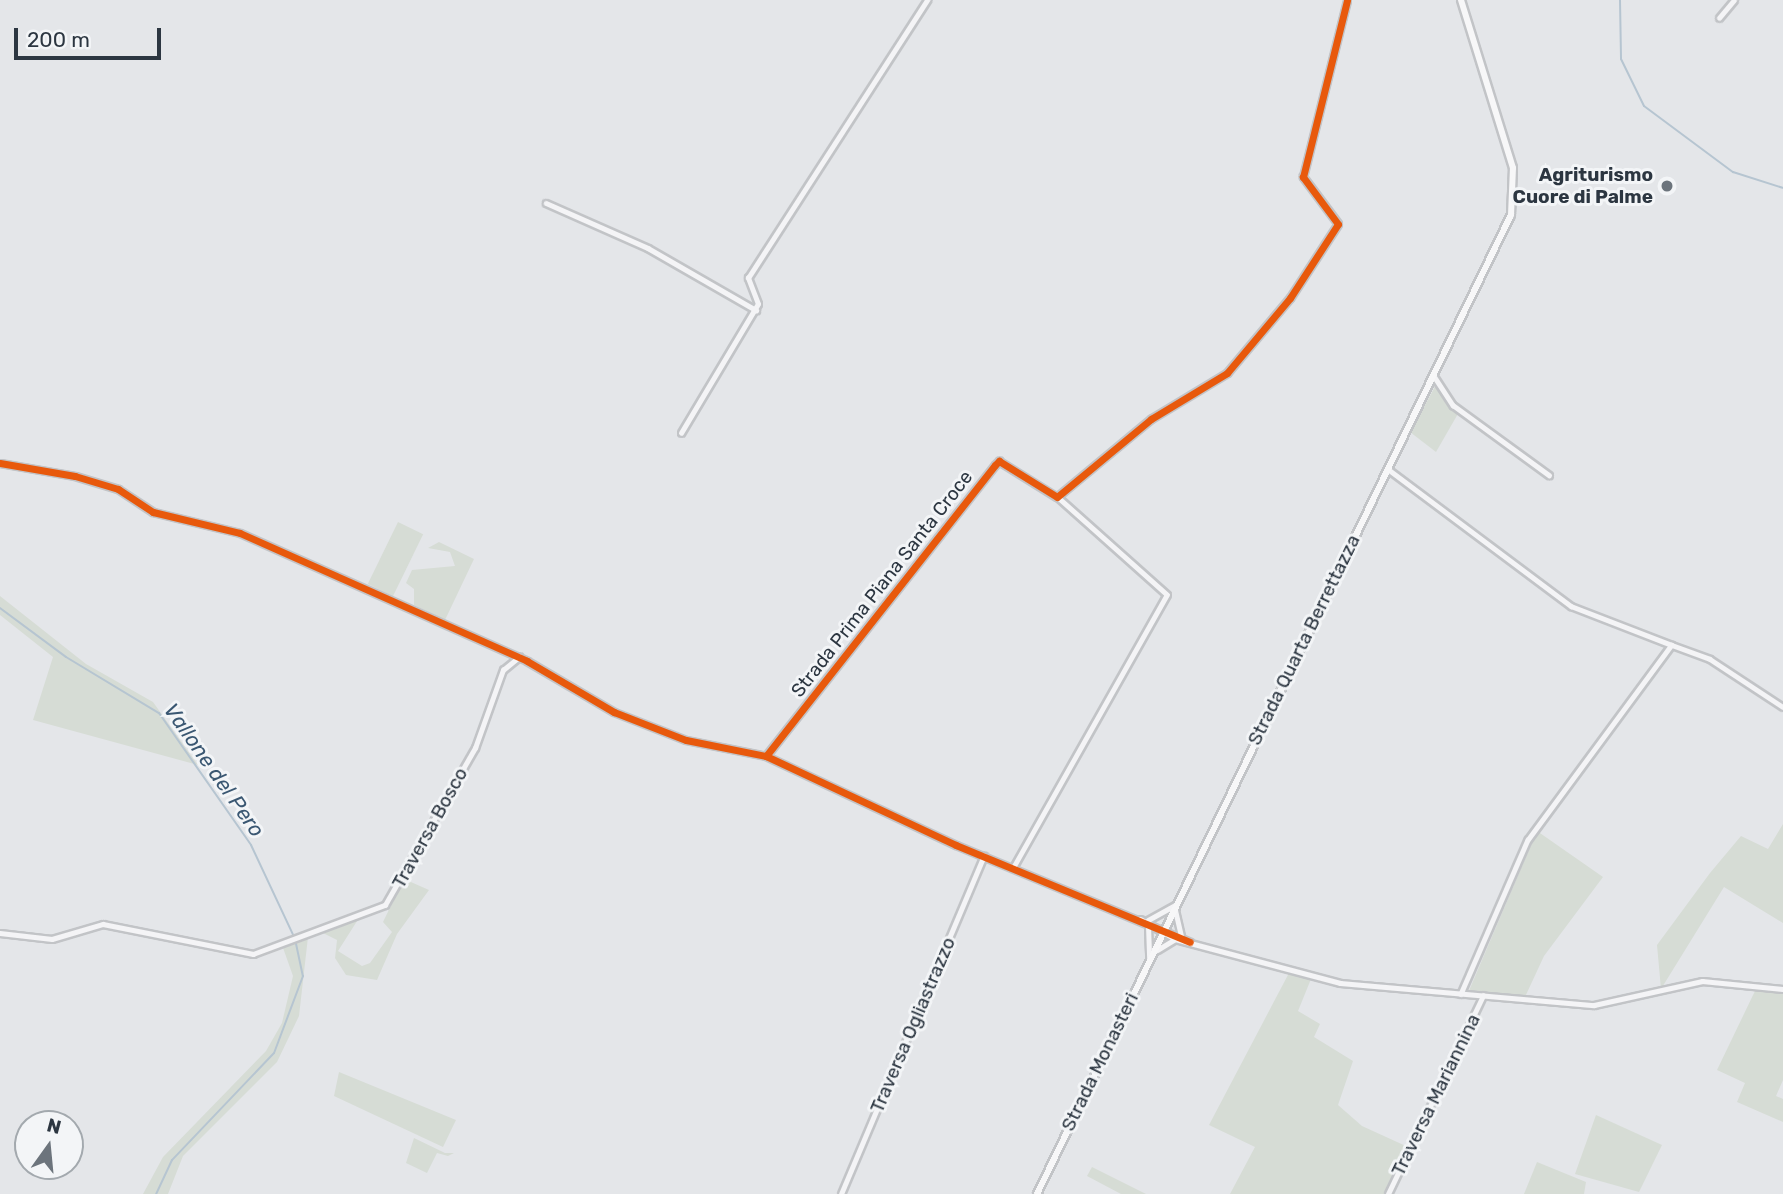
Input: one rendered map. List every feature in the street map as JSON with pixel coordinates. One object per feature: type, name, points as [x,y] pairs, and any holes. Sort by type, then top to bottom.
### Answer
[{"type":"main road","name":"Strada Quarta Berrettazza","points":[[1164,931],[1434,376],[1515,200],[1509,148],[1461,0]]},
{"type":"main road","name":"Strada Monasteri","points":[[1037,1194],[1164,931]]},
{"type":"street","points":[[681,433],[756,310],[759,300],[746,287],[748,278],[927,0]]},
{"type":"street","points":[[1057,497],[1151,419],[1237,365],[1337,229],[1337,219],[1303,177],[1347,0]]},
{"type":"street","points":[[1719,18],[1734,0]]},
{"type":"street","points":[[545,203],[648,248],[756,310]]},
{"type":"street","points":[[1434,376],[1453,405],[1549,475]]},
{"type":"street","name":"Strada Prima Piana Santa Croce","points":[[766,756],[999,461],[1057,497],[1167,595],[1014,866]]},
{"type":"street","points":[[0,463],[75,475],[118,489],[153,512],[240,533],[502,649],[668,734],[766,756],[984,856],[1136,916],[1190,942],[1340,983],[1594,1005],[1702,981],[1783,989]]},
{"type":"street","points":[[1388,469],[1571,606],[1710,659],[1783,708]]},
{"type":"street","points":[[1461,994],[1528,840],[1672,645]]},
{"type":"street","name":"Traversa Bosco","points":[[0,933],[52,939],[103,924],[253,954],[385,905],[475,748],[503,670],[519,657]]},
{"type":"street","name":"Traversa Ogliastrazzo","points":[[841,1194],[984,856]]},
{"type":"street","points":[[1147,922],[1175,905],[1178,938]]},
{"type":"street","points":[[1147,922],[1149,961]]},
{"type":"street","points":[[1149,961],[1178,938]]},
{"type":"street","name":"Traversa Mariannina","points":[[1388,1194],[1483,996]]},
{"type":"shaded area","points":[[1437,383],[1459,412],[1436,452],[1410,432]]},
{"type":"shaded area","points":[[398,522],[423,534],[393,596],[368,584]]},
{"type":"shaded area","points":[[439,542],[474,559],[445,620],[414,605],[414,589],[406,583],[412,570],[455,566],[450,552],[428,548]]},
{"type":"shaded area","points":[[0,596],[86,664],[153,702],[198,765],[33,720],[53,657],[0,615]]},
{"type":"shaded area","points":[[1783,824],[1783,923],[1724,887],[1661,989],[1657,945],[1710,873],[1741,836],[1768,849]]},
{"type":"shaded area","points":[[1537,831],[1603,877],[1544,956],[1525,997],[1468,993]]},
{"type":"shaded area","points":[[404,879],[429,890],[397,934],[377,980],[346,975],[335,958],[337,940],[321,932],[359,918],[338,951],[362,966],[370,963],[392,932],[383,922]]},
{"type":"shaded area","points":[[308,937],[299,1016],[277,1062],[183,1156],[168,1194],[143,1194],[163,1157],[266,1051],[282,1023],[293,976],[282,945]]},
{"type":"shaded area","points":[[1289,973],[1311,979],[1298,1011],[1320,1024],[1314,1037],[1353,1061],[1338,1105],[1362,1126],[1408,1147],[1386,1194],[1230,1194],[1255,1147],[1209,1125]]},
{"type":"shaded area","points":[[1755,991],[1783,993],[1783,1080],[1776,1096],[1783,1099],[1783,1122],[1737,1102],[1745,1083],[1717,1070]]},
{"type":"shaded area","points":[[339,1072],[456,1120],[443,1147],[334,1096]]},
{"type":"shaded area","points":[[1596,1115],[1662,1145],[1639,1192],[1575,1174]]},
{"type":"shaded area","points":[[414,1138],[445,1153],[454,1153],[448,1156],[437,1153],[427,1173],[406,1163]]},
{"type":"shaded area","points":[[1537,1162],[1586,1182],[1584,1194],[1524,1194]]},
{"type":"shaded area","points":[[1092,1167],[1146,1194],[1121,1194],[1087,1176]]},
{"type":"waterway","points":[[1620,0],[1621,59],[1644,106],[1733,172],[1783,188]]},
{"type":"waterway","name":"Vallone del Pero","points":[[0,608],[66,657],[159,713],[251,845],[295,939],[303,976],[274,1053],[172,1160],[156,1194]]},
{"type":"cycle path","points":[[766,756],[999,461],[1057,497],[1151,419],[1227,373],[1290,298],[1338,224],[1303,177],[1347,0]]},
{"type":"cycle path","points":[[0,463],[75,476],[118,489],[153,512],[240,533],[527,661],[614,712],[686,740],[766,756],[956,845],[1190,942]]},
{"type":"place","name":"Agriturismo Cuore di Palme","points":[[1667,186]]}]
